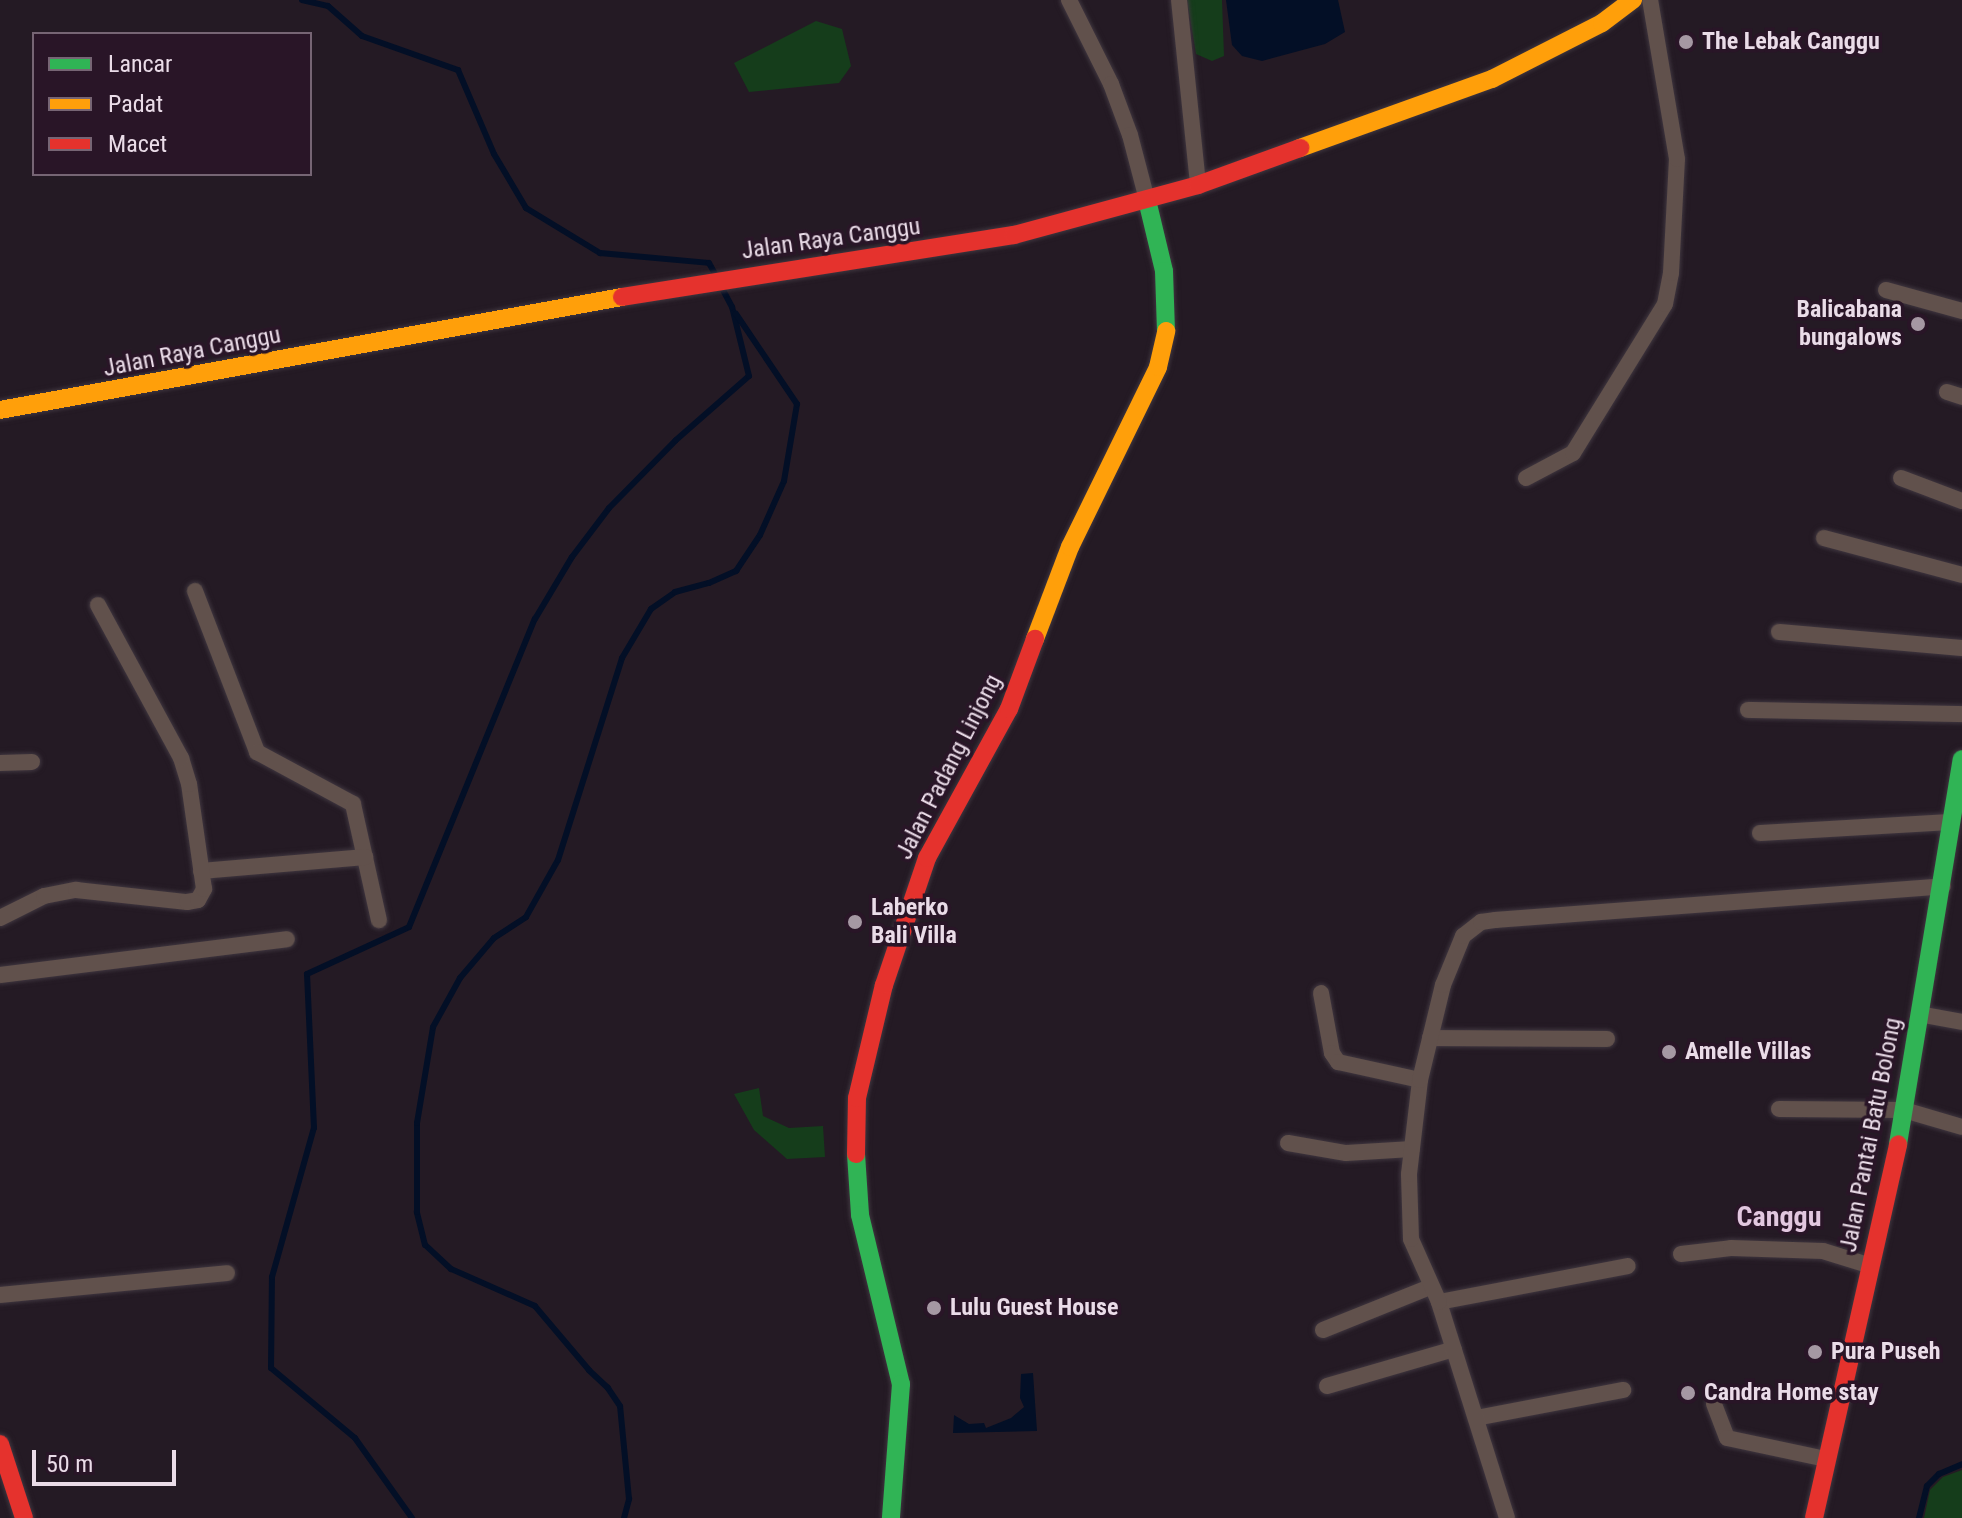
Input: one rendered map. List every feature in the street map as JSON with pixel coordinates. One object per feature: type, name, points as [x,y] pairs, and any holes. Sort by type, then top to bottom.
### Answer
[{"type":"street","points":[[1069,0],[1111,84],[1130,135],[1147,200]]},
{"type":"street","points":[[1179,0],[1198,185]]},
{"type":"street","name":"Jalan Raya Canggu","points":[[0,410],[708,282],[1014,235],[1198,185],[1492,79],[1602,23],[1633,0]]},
{"type":"street","points":[[1526,478],[1573,453],[1665,304],[1671,273],[1677,159],[1650,0]]},
{"type":"street","name":"Jalan Padang Linjong","points":[[891,1518],[901,1384],[893,1338],[860,1215],[855,1131],[857,1098],[884,985],[927,858],[1009,709],[1070,547],[1158,367],[1166,331],[1166,299],[1164,271],[1147,200]]},
{"type":"street","points":[[1886,290],[1962,311]]},
{"type":"street","points":[[1901,478],[1962,501]]},
{"type":"street","points":[[1824,538],[1962,575]]},
{"type":"street","points":[[195,591],[257,752],[353,804],[379,920]]},
{"type":"street","points":[[0,918],[44,896],[76,890],[187,902],[198,900],[204,889],[189,784],[181,758],[98,605]]},
{"type":"street","points":[[1779,632],[1962,648]]},
{"type":"street","points":[[1748,710],[1962,714]]},
{"type":"street","name":"Jalan Pantai Batu Bolong","points":[[1814,1518],[1904,1110],[1962,759]]},
{"type":"street","points":[[0,763],[32,762]]},
{"type":"street","points":[[1760,833],[1951,822]]},
{"type":"street","points":[[201,871],[365,857]]},
{"type":"street","points":[[1507,1518],[1439,1302],[1411,1239],[1412,1149],[1420,1080],[1443,985],[1463,936],[1481,922],[1943,886]]},
{"type":"street","points":[[0,975],[287,939]]},
{"type":"street","points":[[1321,993],[1332,1053],[1338,1062],[1420,1080]]},
{"type":"street","points":[[1919,1014],[1962,1022]]},
{"type":"street","points":[[1430,1038],[1607,1039]]},
{"type":"street","points":[[1779,1109],[1904,1110],[1962,1127]]},
{"type":"street","points":[[1288,1143],[1346,1153],[1412,1149]]},
{"type":"street","points":[[1681,1254],[1731,1248],[1823,1251],[1871,1266]]},
{"type":"street","points":[[1439,1302],[1628,1266]]},
{"type":"street","points":[[0,1295],[227,1273]]},
{"type":"street","points":[[1323,1330],[1430,1287]]},
{"type":"street","points":[[1327,1386],[1454,1349]]},
{"type":"street","points":[[1476,1418],[1623,1390]]},
{"type":"street","points":[[1714,1404],[1727,1438],[1826,1459]]},
{"type":"street","points":[[0,1444],[24,1518]]},
{"type":"green space","points":[[1187,0],[1222,0],[1224,56],[1212,61],[1196,54]]},
{"type":"green space","points":[[816,21],[842,29],[851,66],[839,83],[749,92],[734,63]]},
{"type":"green space","points":[[759,1088],[763,1116],[789,1128],[823,1126],[825,1157],[787,1159],[754,1130],[734,1094]]},
{"type":"green space","points":[[1962,1470],[1962,1518],[1924,1518],[1930,1490],[1943,1477]]},
{"type":"water","points":[[1226,0],[1338,0],[1345,32],[1325,44],[1262,61],[1242,56],[1232,45]]},
{"type":"water","points":[[1033,1373],[1037,1431],[953,1433],[954,1415],[969,1424],[984,1423],[986,1428],[1011,1418],[1024,1407],[1020,1398],[1021,1374]]},
{"type":"waterway","points":[[302,0],[328,6],[362,36],[458,70],[494,154],[526,208],[600,253],[709,263],[715,274]]},
{"type":"waterway","points":[[412,1518],[355,1438],[271,1368],[272,1277],[314,1128],[307,974],[409,927],[535,619],[572,557],[609,508],[676,440],[749,376],[732,307],[722,288]]},
{"type":"waterway","points":[[624,1518],[629,1499],[620,1406],[608,1388],[535,1306],[451,1269],[425,1245],[417,1212],[417,1123],[433,1027],[460,978],[494,938],[526,917],[558,860],[622,658],[651,609],[675,592],[709,583],[736,571],[760,535],[784,481],[797,404],[736,314]]},
{"type":"waterway","points":[[1919,1518],[1927,1486],[1939,1474],[1962,1464]]},
{"type":"traffic: fast","points":[[1147,200],[1164,271],[1166,331]]},
{"type":"traffic: fast","points":[[1898,1144],[1962,759]]},
{"type":"traffic: fast","points":[[856,1154],[860,1215],[901,1384],[891,1518]]},
{"type":"traffic: slow","points":[[1300,148],[1492,79],[1602,23],[1633,0]]},
{"type":"traffic: slow","points":[[0,410],[622,297]]},
{"type":"traffic: slow","points":[[1035,639],[1070,547],[1158,367],[1166,331]]},
{"type":"traffic: jam","points":[[622,297],[1014,235],[1198,185],[1300,148]]},
{"type":"traffic: jam","points":[[856,1154],[857,1098],[884,985],[927,858],[1009,709],[1035,639]]},
{"type":"traffic: jam","points":[[1814,1518],[1898,1144]]},
{"type":"traffic: jam","points":[[0,1444],[24,1518]]},
{"type":"place","name":"The Lebak Canggu","points":[[1686,42]]},
{"type":"place","name":"Balicabana bungalows","points":[[1918,324]]},
{"type":"place","name":"Laberko Bali Villa","points":[[855,922]]},
{"type":"place","name":"Amelle Villas","points":[[1669,1052]]},
{"type":"place","name":"Lulu Guest House","points":[[934,1308]]},
{"type":"place","name":"Pura Puseh","points":[[1815,1352]]},
{"type":"place","name":"Candra Home stay","points":[[1688,1393]]},
{"type":"district","name":"Canggu","points":[[1779,1217]]}]
